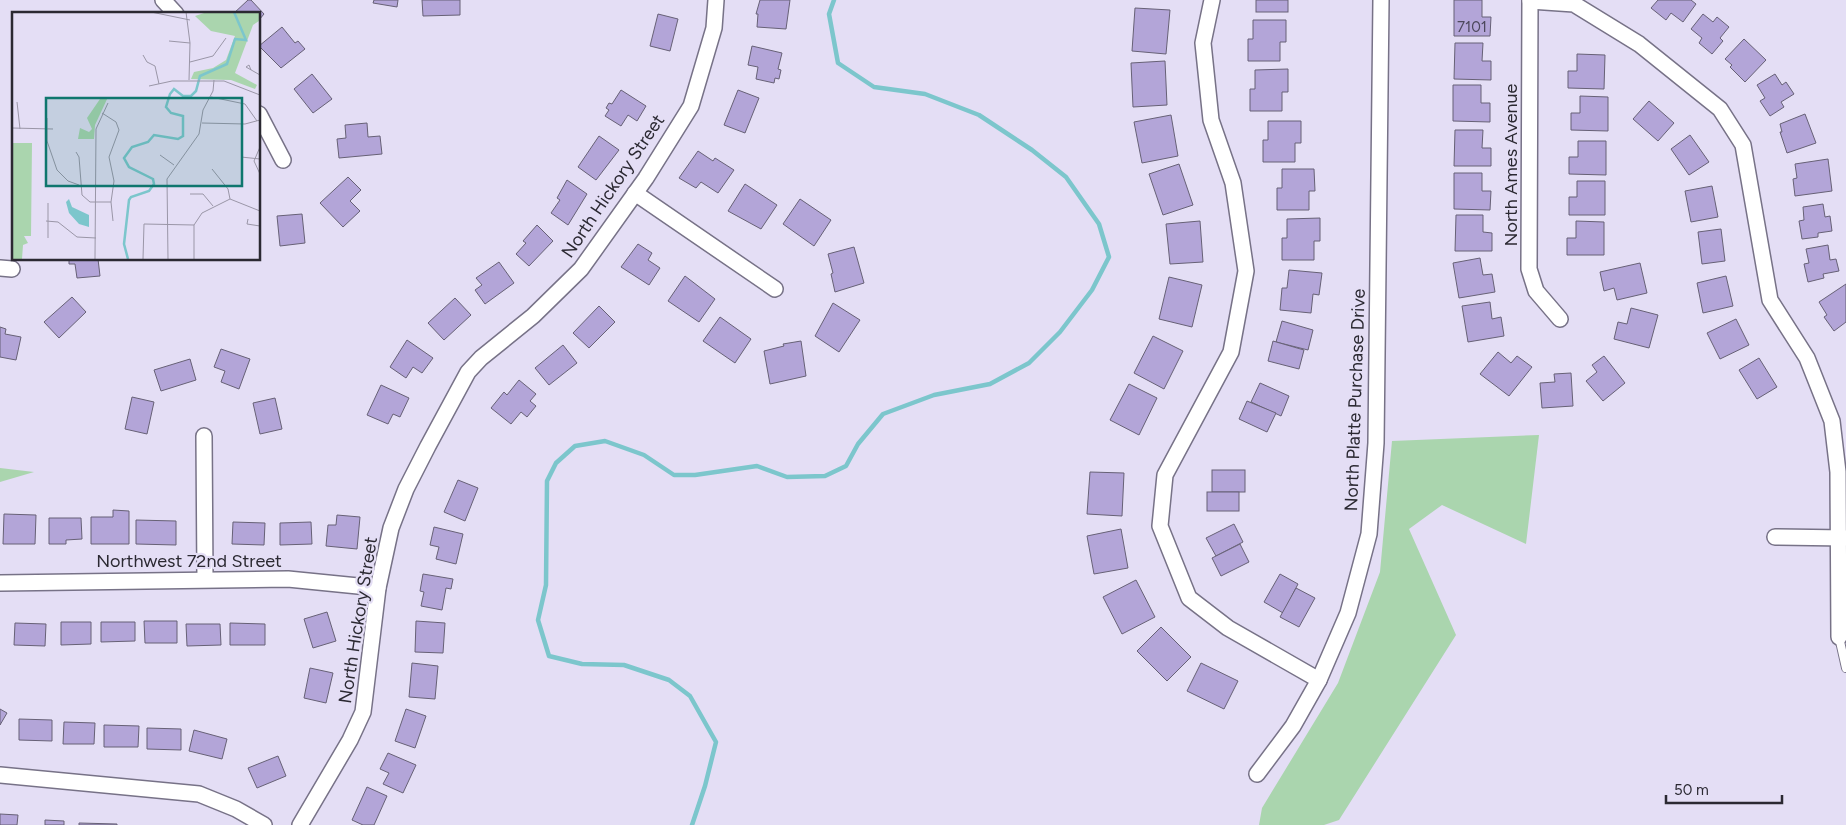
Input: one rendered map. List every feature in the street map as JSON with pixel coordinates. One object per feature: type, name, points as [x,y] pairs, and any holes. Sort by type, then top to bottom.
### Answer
[{"type":"street","points":[[163,0],[174,12]]},
{"type":"street","name":"North Hickory Street","points":[[300,825],[350,740],[363,712],[378,588],[391,528],[428,446],[468,372],[481,358],[533,316],[581,269],[634,192],[646,178],[691,106],[712,36],[716,0]]},
{"type":"street","points":[[1212,0],[1203,43],[1212,120],[1233,183],[1246,271],[1231,352],[1165,475],[1160,526],[1189,598],[1228,628],[1319,680]]},
{"type":"street","name":"North Platte Purchase Drive","points":[[1257,774],[1293,726],[1319,680],[1348,613],[1369,534],[1376,443],[1381,0]]},
{"type":"street","points":[[1530,1],[1574,4],[1639,44],[1720,109],[1743,145],[1770,300],[1807,358],[1832,421],[1838,472],[1842,538],[1839,637]]},
{"type":"street","name":"North Ames Avenue","points":[[1530,1],[1529,269],[1536,291],[1560,319]]},
{"type":"street","points":[[260,116],[283,160]]},
{"type":"street","points":[[634,192],[775,289]]},
{"type":"street","points":[[204,436],[205,579]]},
{"type":"street","points":[[1775,536],[1842,538]]},
{"type":"street","name":"Northwest 72nd Street","points":[[0,583],[288,579],[378,588]]},
{"type":"street","points":[[0,775],[199,794],[236,809],[264,825]]},
{"type":"lane","points":[[1839,637],[1846,668]]},
{"type":"green space","points":[[1539,435],[1526,544],[1442,505],[1409,529],[1456,635],[1339,820],[1324,825],[1259,825],[1262,808],[1338,683],[1380,572],[1392,441]]},
{"type":"green space","points":[[0,468],[34,472],[0,482]]},
{"type":"building","points":[[248,0],[251,0],[264,14],[260,19],[260,12],[235,12]]},
{"type":"building","points":[[374,0],[398,0],[397,7],[373,3]]},
{"type":"building","points":[[422,0],[460,0],[460,15],[423,16]]},
{"type":"building","points":[[760,0],[790,0],[786,29],[757,27],[758,14],[756,14]]},
{"type":"building","points":[[1256,0],[1288,0],[1288,12],[1256,12]]},
{"type":"building","points":[[1454,0],[1482,0],[1482,17],[1491,17],[1490,36],[1454,36]]},
{"type":"building","points":[[1658,0],[1691,0],[1696,4],[1683,22],[1671,13],[1666,20],[1651,8]]},
{"type":"building","points":[[1135,8],[1170,10],[1166,54],[1132,51]]},
{"type":"building","points":[[658,14],[678,19],[670,51],[650,46]]},
{"type":"building","points":[[1703,14],[1713,22],[1717,17],[1729,27],[1720,38],[1723,41],[1712,54],[1699,43],[1702,38],[1691,29]]},
{"type":"building","points":[[1253,20],[1286,20],[1286,42],[1280,42],[1280,61],[1248,61],[1248,39],[1253,39]]},
{"type":"building","points":[[282,27],[295,43],[298,41],[305,49],[281,68],[260,45]]},
{"type":"building","points":[[1744,39],[1766,60],[1745,82],[1725,59]]},
{"type":"building","points":[[1455,43],[1483,43],[1482,61],[1491,61],[1491,80],[1454,79]]},
{"type":"building","points":[[752,46],[782,53],[778,69],[781,70],[779,79],[775,78],[774,83],[756,79],[758,67],[748,65]]},
{"type":"building","points":[[1577,54],[1605,55],[1604,89],[1568,88],[1568,71],[1577,71]]},
{"type":"building","points":[[1165,61],[1167,105],[1133,107],[1131,63]]},
{"type":"building","points":[[1288,69],[1288,92],[1282,92],[1282,111],[1250,111],[1250,89],[1255,89],[1255,70]]},
{"type":"building","points":[[312,74],[332,99],[313,113],[294,89]]},
{"type":"building","points":[[1775,74],[1782,85],[1786,82],[1794,94],[1781,102],[1784,107],[1770,116],[1760,101],[1765,98],[1757,85]]},
{"type":"building","points":[[1453,85],[1481,85],[1481,103],[1490,103],[1490,122],[1453,121]]},
{"type":"building","points":[[621,90],[646,106],[637,121],[628,115],[621,126],[605,116],[609,110],[606,108],[609,103],[612,104]]},
{"type":"building","points":[[738,90],[759,98],[745,133],[724,125]]},
{"type":"building","points":[[1580,96],[1608,97],[1608,131],[1571,130],[1571,113],[1580,113]]},
{"type":"building","points":[[1649,101],[1674,123],[1658,141],[1633,119]]},
{"type":"building","points":[[1805,114],[1816,143],[1787,153],[1780,132],[1782,132],[1780,124]]},
{"type":"building","points":[[1171,115],[1178,156],[1142,163],[1134,122]]},
{"type":"building","points":[[1268,121],[1301,121],[1301,143],[1295,143],[1295,162],[1263,162],[1263,140],[1268,140]]},
{"type":"building","points":[[367,123],[368,137],[380,136],[382,154],[339,158],[337,139],[346,138],[345,125]]},
{"type":"building","points":[[1455,130],[1483,130],[1482,148],[1491,148],[1491,166],[1454,166]]},
{"type":"building","points":[[1690,135],[1709,162],[1689,175],[1671,149]]},
{"type":"building","points":[[599,136],[619,150],[596,180],[578,167]]},
{"type":"building","points":[[1578,141],[1606,141],[1606,175],[1569,174],[1569,157],[1578,157]]},
{"type":"building","points":[[698,151],[713,161],[715,158],[734,170],[718,193],[701,182],[696,188],[679,178]]},
{"type":"building","points":[[1828,159],[1832,191],[1795,196],[1793,179],[1797,178],[1795,164]]},
{"type":"building","points":[[1179,164],[1193,205],[1163,215],[1149,174]]},
{"type":"building","points":[[1282,169],[1314,169],[1315,191],[1309,191],[1309,210],[1277,210],[1277,188],[1282,188]]},
{"type":"building","points":[[1454,173],[1482,173],[1482,191],[1491,191],[1490,210],[1454,209]]},
{"type":"building","points":[[348,177],[361,190],[350,201],[360,211],[343,227],[320,203]]},
{"type":"building","points":[[567,180],[587,194],[568,225],[551,213],[560,200],[557,198]]},
{"type":"building","points":[[1577,181],[1605,181],[1605,215],[1569,215],[1569,197],[1577,197]]},
{"type":"building","points":[[745,184],[777,205],[761,229],[728,211]]},
{"type":"building","points":[[1712,186],[1718,217],[1691,222],[1685,191]]},
{"type":"building","points":[[800,199],[831,220],[814,246],[783,224]]},
{"type":"building","points":[[1823,204],[1825,217],[1830,216],[1832,231],[1818,233],[1818,237],[1802,239],[1799,221],[1804,220],[1803,207]]},
{"type":"building","points":[[302,214],[305,243],[280,246],[277,216]]},
{"type":"building","points":[[1456,215],[1483,215],[1483,232],[1492,233],[1492,251],[1455,251]]},
{"type":"building","points":[[1320,218],[1320,241],[1314,241],[1314,260],[1282,260],[1282,238],[1287,238],[1287,219]]},
{"type":"building","points":[[1200,221],[1203,262],[1170,264],[1166,224]]},
{"type":"building","points":[[1576,221],[1604,222],[1604,255],[1567,255],[1567,238],[1576,238]]},
{"type":"building","points":[[537,225],[553,241],[529,266],[516,254],[526,243],[523,241]]},
{"type":"building","points":[[1721,229],[1725,261],[1702,264],[1698,232]]},
{"type":"building","points":[[638,244],[652,253],[648,260],[660,268],[649,285],[621,267]]},
{"type":"building","points":[[1828,245],[1830,260],[1836,259],[1839,271],[1823,274],[1824,278],[1808,282],[1804,264],[1809,263],[1806,249]]},
{"type":"building","points":[[854,247],[864,283],[835,292],[828,254]]},
{"type":"building","points":[[1480,258],[1483,275],[1492,274],[1495,292],[1459,298],[1453,263]]},
{"type":"building","points":[[69,260],[98,260],[100,276],[77,278],[75,264],[69,264]]},
{"type":"building","points":[[499,262],[514,283],[485,304],[475,290],[482,285],[476,278]]},
{"type":"building","points":[[1640,263],[1647,293],[1617,300],[1614,288],[1604,291],[1600,272]]},
{"type":"building","points":[[1289,270],[1322,273],[1319,295],[1313,294],[1311,313],[1280,310],[1282,288],[1287,288]]},
{"type":"building","points":[[685,276],[715,299],[699,322],[668,301]]},
{"type":"building","points":[[1726,276],[1733,306],[1703,313],[1697,283]]},
{"type":"building","points":[[1169,277],[1202,285],[1192,327],[1159,319]]},
{"type":"building","points":[[1846,284],[1846,322],[1834,331],[1824,317],[1827,315],[1819,302]]},
{"type":"building","points":[[72,297],[86,312],[59,338],[44,322]]},
{"type":"building","points":[[455,298],[471,315],[444,340],[428,323]]},
{"type":"building","points":[[1490,302],[1492,319],[1501,317],[1504,336],[1468,342],[1462,306]]},
{"type":"building","points":[[833,303],[860,320],[839,352],[815,336]]},
{"type":"building","points":[[599,306],[615,322],[589,348],[573,333]]},
{"type":"building","points":[[1631,308],[1658,315],[1649,348],[1614,339],[1618,322],[1627,324]]},
{"type":"building","points":[[720,317],[751,339],[735,363],[703,341]]},
{"type":"building","points":[[1736,319],[1749,345],[1720,359],[1707,333]]},
{"type":"building","points":[[1282,321],[1313,330],[1308,350],[1276,342]]},
{"type":"building","points":[[0,327],[6,329],[5,334],[21,337],[16,360],[0,357]]},
{"type":"building","points":[[1153,336],[1183,351],[1164,389],[1134,373]]},
{"type":"building","points":[[407,340],[433,358],[422,373],[413,367],[406,378],[390,367]]},
{"type":"building","points":[[801,341],[806,376],[770,384],[764,351],[784,346],[783,344]]},
{"type":"building","points":[[1273,341],[1304,350],[1299,369],[1268,361]]},
{"type":"building","points":[[563,345],[577,363],[549,385],[535,368]]},
{"type":"building","points":[[221,349],[250,359],[239,389],[221,382],[225,371],[214,367]]},
{"type":"building","points":[[1498,352],[1511,363],[1517,356],[1532,367],[1509,396],[1480,374]]},
{"type":"building","points":[[1604,356],[1625,383],[1603,401],[1586,381],[1597,372],[1592,365]]},
{"type":"building","points":[[1759,358],[1777,387],[1757,399],[1739,370]]},
{"type":"building","points":[[190,359],[196,380],[161,391],[154,370]]},
{"type":"building","points":[[1571,373],[1573,406],[1542,408],[1540,383],[1555,382],[1554,374]]},
{"type":"building","points":[[519,380],[536,394],[530,401],[536,406],[527,417],[521,412],[511,424],[491,408],[504,392],[507,395]]},
{"type":"building","points":[[1260,383],[1289,396],[1281,416],[1251,402]]},
{"type":"building","points":[[1129,384],[1157,398],[1139,435],[1110,420]]},
{"type":"building","points":[[381,385],[409,398],[400,417],[393,414],[388,424],[367,415]]},
{"type":"building","points":[[132,397],[154,402],[147,434],[125,429]]},
{"type":"building","points":[[275,398],[282,429],[260,434],[253,403]]},
{"type":"building","points":[[1247,401],[1276,413],[1267,432],[1239,419]]},
{"type":"building","points":[[1212,470],[1245,470],[1245,492],[1212,492]]},
{"type":"building","points":[[1090,472],[1124,473],[1122,516],[1087,514]]},
{"type":"building","points":[[458,480],[478,488],[465,521],[444,512]]},
{"type":"building","points":[[1207,492],[1239,492],[1239,511],[1207,511]]},
{"type":"building","points":[[113,510],[129,511],[129,544],[91,544],[91,517],[113,517]]},
{"type":"building","points":[[4,514],[36,515],[35,544],[3,544]]},
{"type":"building","points":[[337,515],[360,517],[357,549],[326,546],[328,525],[336,525]]},
{"type":"building","points":[[49,518],[81,518],[82,539],[66,540],[66,544],[49,544]]},
{"type":"building","points":[[136,520],[176,521],[176,545],[136,544]]},
{"type":"building","points":[[233,522],[265,523],[264,545],[232,544]]},
{"type":"building","points":[[311,522],[312,544],[280,545],[280,523]]},
{"type":"building","points":[[1234,524],[1243,542],[1216,556],[1206,538]]},
{"type":"building","points":[[434,527],[463,534],[456,564],[436,559],[439,547],[430,545]]},
{"type":"building","points":[[1121,529],[1128,568],[1094,574],[1087,536]]},
{"type":"building","points":[[1240,544],[1249,562],[1221,576],[1212,558]]},
{"type":"building","points":[[423,574],[453,579],[451,589],[446,588],[442,610],[421,606],[424,592],[420,591]]},
{"type":"building","points":[[1280,574],[1298,584],[1283,613],[1264,602]]},
{"type":"building","points":[[1136,580],[1155,617],[1122,634],[1103,597]]},
{"type":"building","points":[[1296,588],[1315,598],[1299,627],[1280,617]]},
{"type":"building","points":[[327,612],[336,641],[313,648],[304,619]]},
{"type":"building","points":[[144,621],[177,621],[177,643],[145,643]]},
{"type":"building","points":[[416,621],[445,623],[443,653],[415,652]]},
{"type":"building","points":[[61,622],[91,622],[91,644],[61,645]]},
{"type":"building","points":[[101,622],[135,622],[135,641],[101,642]]},
{"type":"building","points":[[15,623],[46,624],[45,646],[14,645]]},
{"type":"building","points":[[230,623],[265,624],[265,645],[230,645]]},
{"type":"building","points":[[186,624],[220,624],[221,645],[187,646]]},
{"type":"building","points":[[1161,627],[1191,657],[1167,681],[1137,651]]},
{"type":"building","points":[[412,663],[438,666],[435,699],[409,697]]},
{"type":"building","points":[[1201,663],[1238,681],[1224,709],[1187,691]]},
{"type":"building","points":[[310,668],[333,673],[326,703],[304,698]]},
{"type":"building","points":[[0,709],[7,713],[0,725]]},
{"type":"building","points":[[406,709],[426,716],[415,748],[395,741]]},
{"type":"building","points":[[19,719],[52,720],[52,741],[19,740]]},
{"type":"building","points":[[64,722],[95,723],[94,744],[63,744]]},
{"type":"building","points":[[104,725],[139,726],[138,747],[104,747]]},
{"type":"building","points":[[147,728],[181,729],[181,750],[147,749]]},
{"type":"building","points":[[194,730],[227,739],[222,759],[189,751]]},
{"type":"building","points":[[388,753],[416,765],[403,793],[383,784],[389,773],[380,769]]},
{"type":"building","points":[[278,756],[286,776],[257,788],[248,768]]},
{"type":"building","points":[[367,787],[387,796],[374,825],[363,825],[352,820]]},
{"type":"building","points":[[0,814],[18,815],[17,825],[0,825]]},
{"type":"building","points":[[45,820],[64,821],[64,825],[45,825]]},
{"type":"building","points":[[79,823],[117,824],[117,825],[79,825]]},
{"type":"waterway","points":[[692,825],[705,786],[716,742],[690,696],[669,680],[624,665],[582,664],[549,656],[538,620],[546,585],[547,481],[556,463],[575,446],[605,441],[644,455],[674,475],[695,475],[757,466],[787,477],[825,476],[846,466],[858,444],[883,414],[934,395],[990,384],[1029,363],[1060,332],[1092,290],[1109,257],[1099,224],[1066,177],[1032,150],[979,115],[925,94],[874,87],[838,63],[829,14],[834,0]]}]
